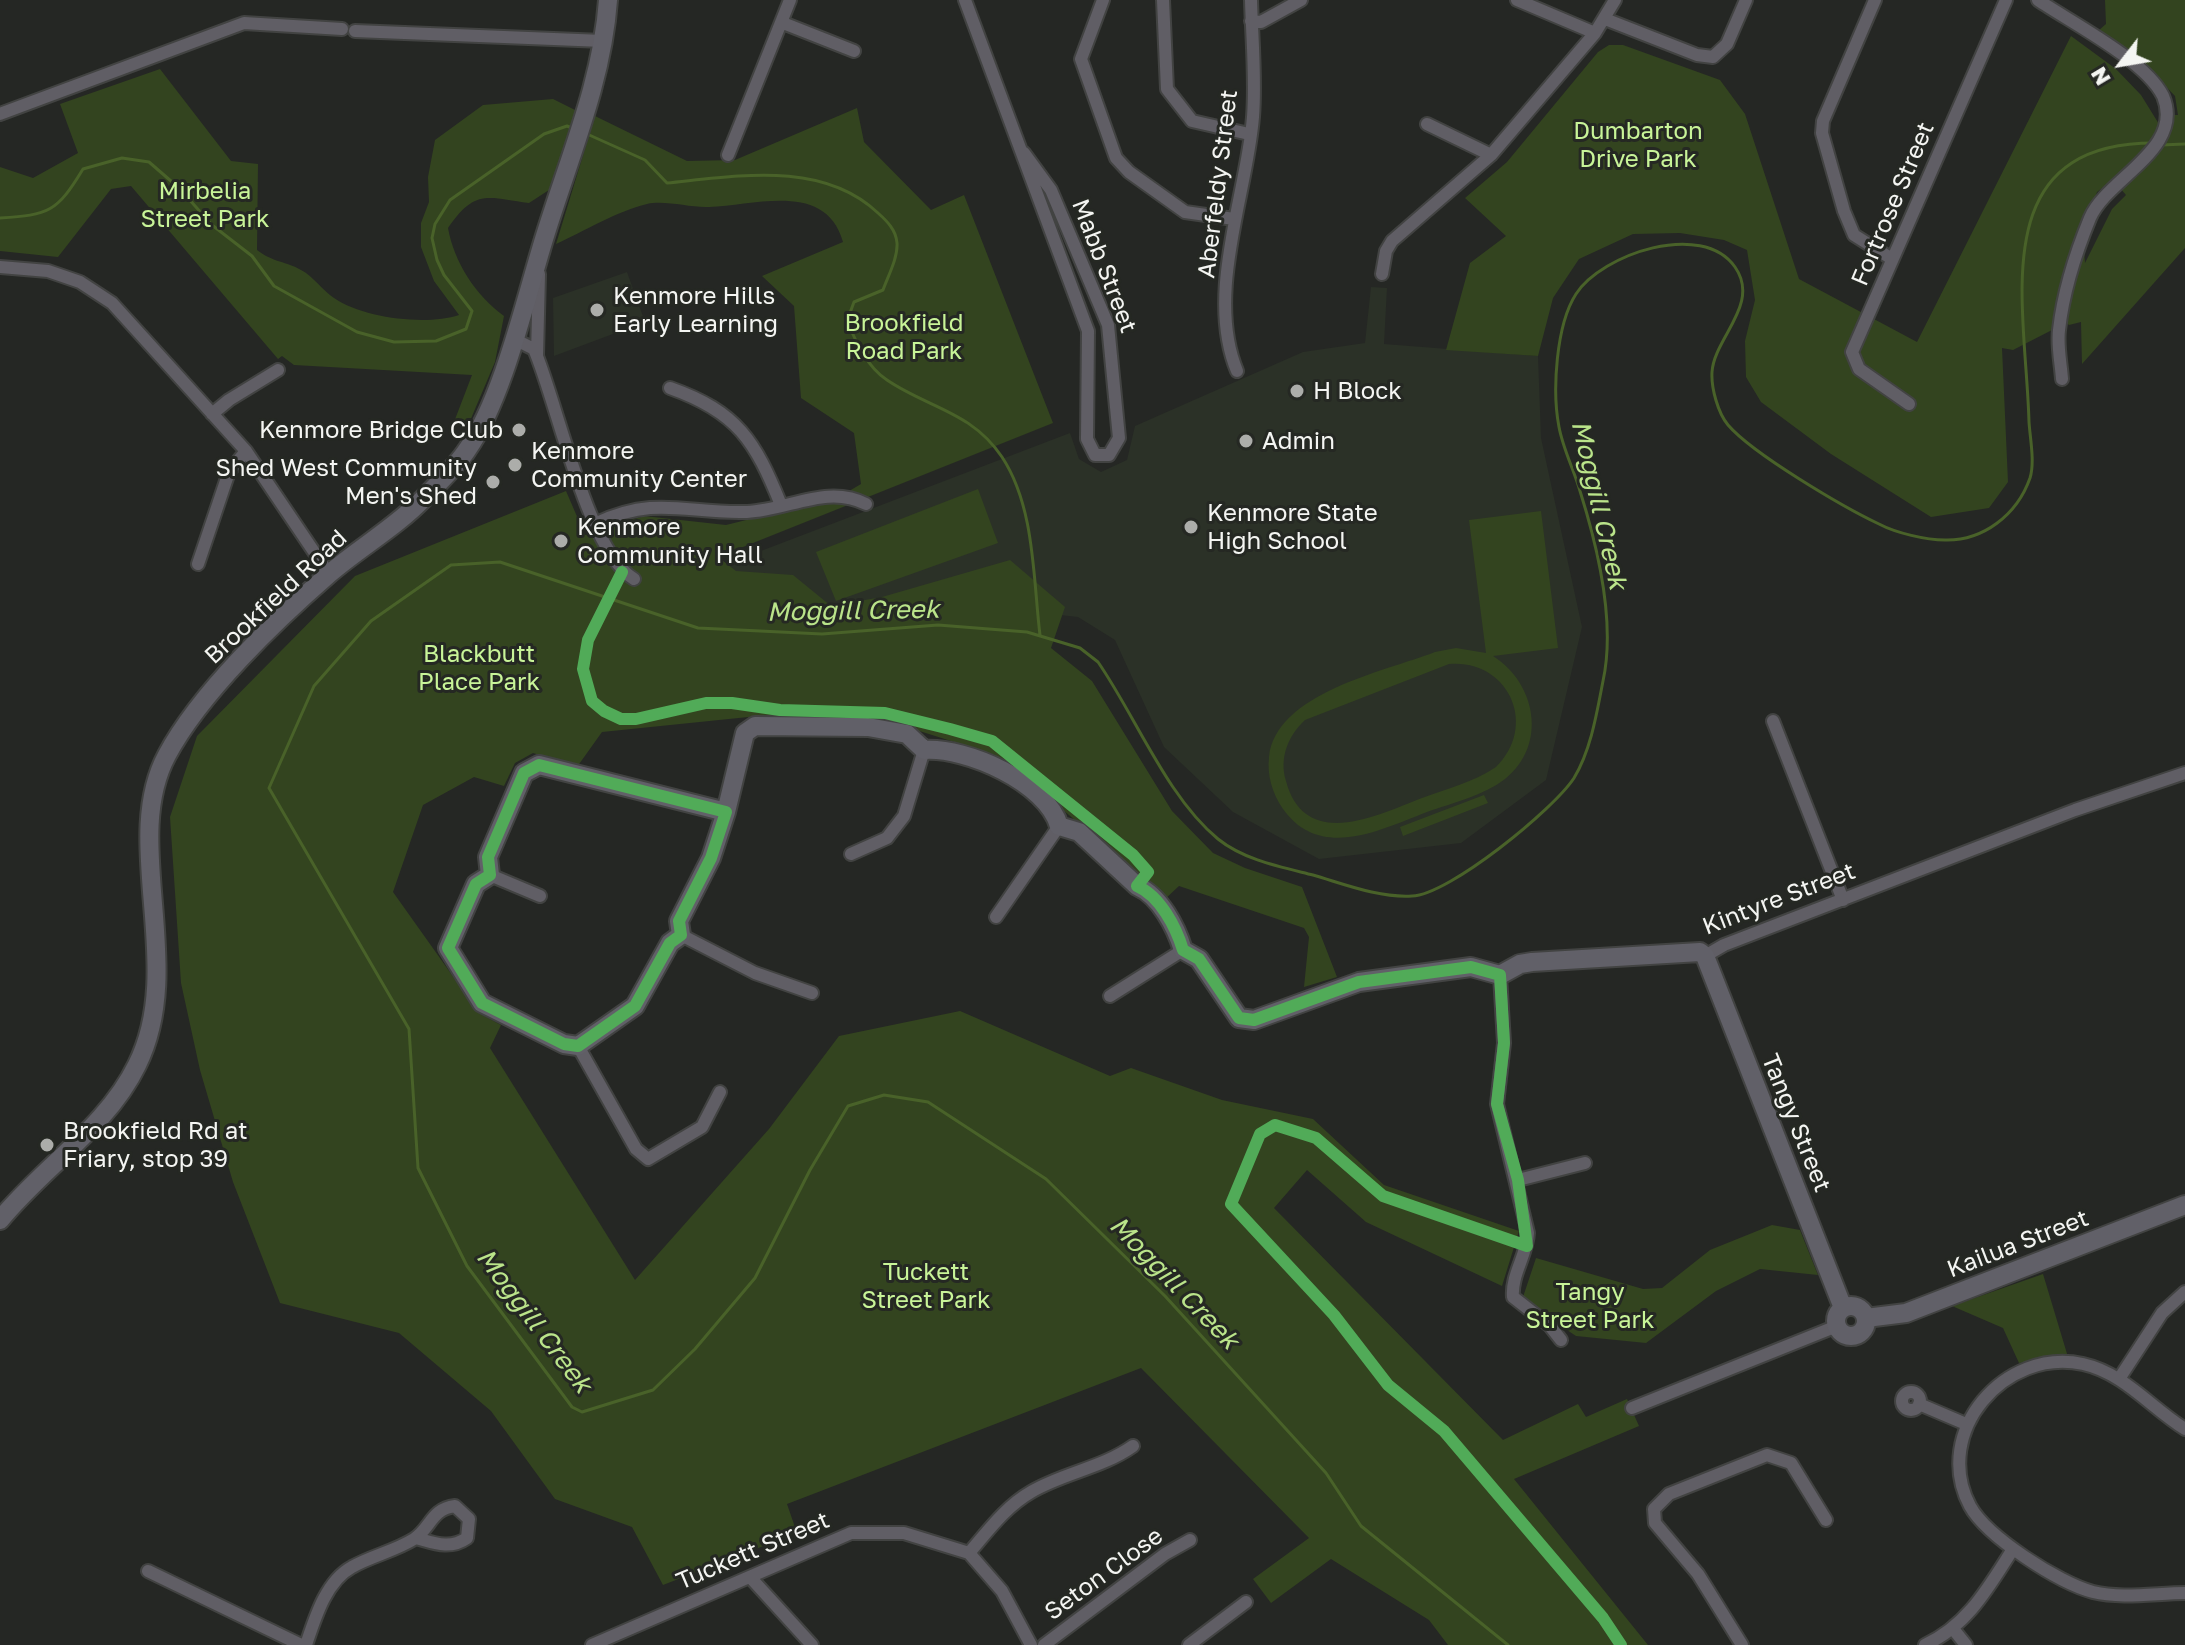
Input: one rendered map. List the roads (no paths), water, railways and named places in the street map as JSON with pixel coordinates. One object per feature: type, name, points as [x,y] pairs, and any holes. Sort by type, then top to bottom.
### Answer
[{"type":"street","name":"Brookfield Road","points":[[0,1220],[26,1188],[100,1118],[120,1094],[142,1052],[157,996],[151,815],[156,781],[165,758],[212,690],[329,574],[421,502],[467,451],[482,423],[514,339],[579,129],[603,41],[608,0]]},
{"type":"street","points":[[728,155],[790,0]]},
{"type":"street","name":"Mabb Street","points":[[965,0],[1088,331],[1087,439],[1095,455],[1109,455],[1116,449],[1119,438],[1108,325],[1051,190],[1024,153]]},
{"type":"street","points":[[1103,0],[1086,43],[1082,67],[1116,158],[1129,172],[1185,212],[1234,219]]},
{"type":"street","points":[[1163,0],[1167,89],[1192,121],[1249,134]]},
{"type":"street","name":"Aberfeldy Street","points":[[1237,371],[1227,337],[1230,240],[1253,118],[1251,0]]},
{"type":"street","points":[[1251,21],[1261,22],[1301,0]]},
{"type":"street","points":[[1517,0],[1595,33]]},
{"type":"street","points":[[1382,274],[1386,251],[1392,241],[1491,155],[1595,33],[1615,0]]},
{"type":"street","points":[[1605,19],[1697,55],[1713,57],[1727,44],[1746,0]]},
{"type":"street","points":[[1875,0],[1823,121],[1822,133],[1854,235],[1892,259]]},
{"type":"street","name":"Fortrose Street","points":[[1909,404],[1859,369],[1852,352],[2006,0]]},
{"type":"street","points":[[2038,0],[2154,82],[2167,110],[2168,124],[2160,145],[2111,190],[2091,215],[2075,259],[2059,332],[2062,379]]},
{"type":"street","points":[[0,114],[244,23],[603,41]]},
{"type":"street","points":[[783,23],[854,51]]},
{"type":"street","points":[[1427,124],[1491,155]]},
{"type":"street","points":[[537,355],[539,255]]},
{"type":"street","points":[[0,267],[48,271],[80,282],[112,303],[246,451],[329,574]]},
{"type":"street","points":[[514,339],[530,344],[537,355],[563,442],[615,566],[634,579]]},
{"type":"street","points":[[212,414],[278,370]]},
{"type":"street","points":[[670,388],[700,398],[739,426],[757,450],[781,505]]},
{"type":"street","points":[[198,564],[229,472],[246,451]]},
{"type":"street","points":[[597,523],[633,508],[750,512],[842,494],[866,504]]},
{"type":"street","points":[[1773,721],[1843,900]]},
{"type":"street","points":[[681,935],[679,921],[711,858],[726,812],[745,733],[755,726],[868,727],[907,734],[924,750],[944,749],[995,764],[1054,810],[1059,826]]},
{"type":"street","points":[[851,854],[887,838],[904,816],[924,750]]},
{"type":"street","points":[[490,875],[488,857],[524,773],[539,765],[726,812]]},
{"type":"street","name":"Kintyre Street","points":[[1183,950],[1199,959],[1239,1018],[1254,1020],[1359,982],[1471,967],[1500,975],[1520,964],[1532,962],[1693,951],[1705,956],[1724,945],[2075,810],[2185,773]]},
{"type":"street","points":[[996,917],[1059,826]]},
{"type":"street","points":[[1059,826],[1079,832],[1137,886],[1147,891],[1177,931],[1183,950],[1110,996]]},
{"type":"street","points":[[490,875],[540,896]]},
{"type":"street","points":[[490,875],[476,884],[450,942],[452,958],[482,1003],[564,1044],[578,1046],[635,1006],[670,943],[681,935]]},
{"type":"street","points":[[681,935],[755,973],[812,993]]},
{"type":"street","name":"Tangy Street","points":[[1705,956],[1840,1317]]},
{"type":"street","points":[[1500,975],[1504,1043],[1497,1104],[1518,1180],[1528,1233],[1527,1246],[1512,1287],[1513,1297],[1550,1326],[1561,1340]]},
{"type":"street","points":[[578,1046],[636,1149],[648,1159],[702,1127],[720,1092]]},
{"type":"street","points":[[1518,1180],[1585,1163]]},
{"type":"street","name":"Kailua Street","points":[[1632,1408],[1840,1317],[1843,1334],[1857,1335],[1865,1328],[1866,1318],[1906,1313],[2185,1205]]},
{"type":"street","points":[[2119,1379],[2162,1313],[2185,1292]]},
{"type":"street","points":[[1840,1317],[1858,1307],[1866,1318]]},
{"type":"street","points":[[2185,1429],[2119,1379],[2083,1364],[2065,1362],[2021,1369],[1997,1384],[1966,1424],[1961,1481],[1970,1506],[1988,1531],[2013,1549],[2093,1592],[2185,1593]]},
{"type":"street","points":[[1919,1404],[1966,1424]]},
{"type":"street","points":[[1031,1645],[1002,1591],[969,1553],[1007,1509],[1032,1491],[1117,1457],[1133,1446]]},
{"type":"street","points":[[1742,1645],[1698,1574],[1655,1523],[1654,1509],[1669,1494],[1767,1455],[1791,1463],[1826,1520]]},
{"type":"street","name":"Tuckett Street","points":[[592,1645],[851,1533],[904,1533],[969,1553]]},
{"type":"street","points":[[148,1571],[303,1645],[336,1578],[350,1568],[416,1538]]},
{"type":"street","name":"Seton Close","points":[[1044,1645],[1165,1554],[1190,1540]]},
{"type":"street","points":[[1925,1645],[1954,1630],[1967,1617],[2013,1549]]},
{"type":"street","points":[[750,1577],[812,1645]]},
{"type":"street","points":[[1189,1645],[1246,1602]]},
{"type":"street","points":[[1954,1630],[1966,1645]]},
{"type":"waterway","points":[[0,218],[41,213],[50,208],[66,194],[83,169],[122,158],[149,162],[179,188],[212,225],[252,256],[274,286],[357,332],[394,342],[436,341],[466,329],[472,311],[444,275],[432,238],[435,224],[450,200],[544,134],[567,126],[572,128]]},
{"type":"waterway","points":[[587,134],[645,160],[667,183],[750,175],[805,178],[856,196],[888,223],[895,234],[897,249],[883,290],[854,302],[847,321],[863,354],[880,375],[963,420],[990,442],[1002,457],[1013,477],[1027,520],[1040,635]]},
{"type":"waterway","name":"Moggill Creek","points":[[1508,1645],[1361,1526],[1326,1473],[1165,1296],[1046,1179],[928,1102],[884,1095],[848,1106],[810,1170],[755,1278],[695,1349],[653,1390],[582,1412],[572,1407],[467,1266],[418,1168],[409,1029],[269,788],[314,686],[371,621],[451,565],[500,562],[698,628],[822,634],[938,625],[1027,632],[1080,648],[1098,662],[1183,801],[1200,822],[1228,846],[1263,862],[1374,893],[1412,896],[1429,892],[1450,882],[1499,848],[1563,792],[1574,778],[1593,731],[1606,658],[1606,610],[1593,536],[1561,435],[1556,395],[1557,359],[1564,323],[1576,294],[1589,279],[1629,255],[1653,248],[1677,244],[1700,246],[1720,253],[1735,267],[1742,281],[1743,294],[1712,372],[1716,400],[1728,425],[1799,479],[1886,527],[1937,540],[1972,536],[1985,531],[2007,514],[2017,503],[2030,478],[2032,457],[2022,283],[2026,239],[2039,201],[2062,170],[2099,150],[2154,143]]},
{"type":"waterway","name":"Moggill Creek","points":[[2161,145],[2185,144]]},
{"type":"place","name":"Kenmore Hills Early Learning","points":[[597,310]]},
{"type":"place","name":"H Block","points":[[1297,391]]},
{"type":"place","name":"Kenmore Bridge Club","points":[[519,430]]},
{"type":"place","name":"Admin","points":[[1246,441]]},
{"type":"place","name":"Kenmore Community Center","points":[[515,465]]},
{"type":"place","name":"Shed West Community Men's Shed","points":[[493,482]]},
{"type":"place","name":"Kenmore State High School","points":[[1191,527]]},
{"type":"place","name":"Kenmore Community Hall","points":[[561,541]]},
{"type":"place","name":"Brookfield Rd at Friary, stop 39","points":[[47,1145]]},
{"type":"park label","name":"Dumbarton Drive Park","points":[[1638,145]]},
{"type":"park label","name":"Mirbelia Street Park","points":[[205,205]]},
{"type":"park label","name":"Brookfield Road Park","points":[[904,337]]},
{"type":"park label","name":"Blackbutt Place Park","points":[[479,668]]},
{"type":"park label","name":"Tuckett Street Park","points":[[926,1286]]},
{"type":"park label","name":"Tangy Street Park","points":[[1590,1306]]}]
